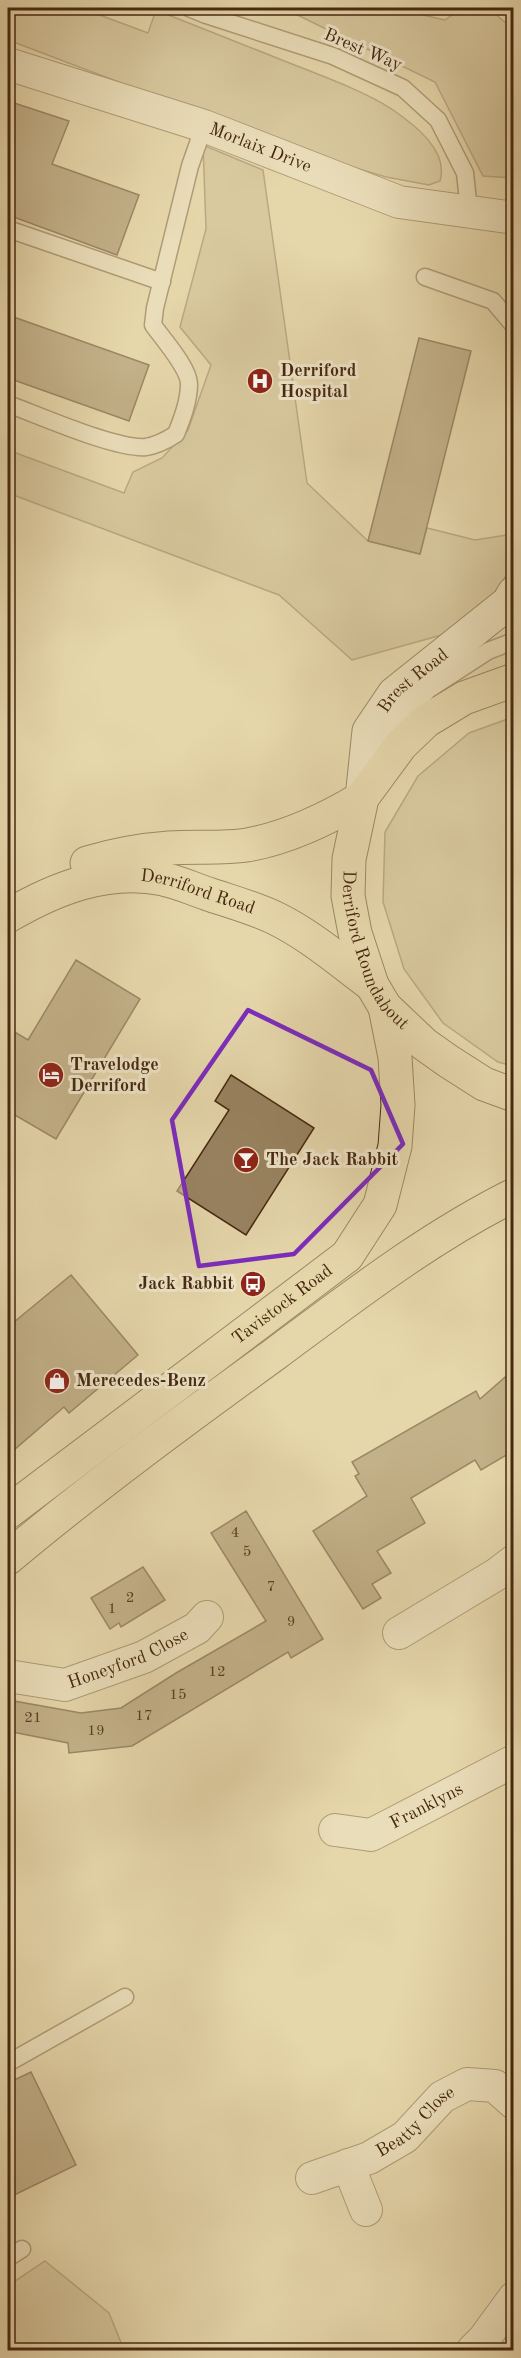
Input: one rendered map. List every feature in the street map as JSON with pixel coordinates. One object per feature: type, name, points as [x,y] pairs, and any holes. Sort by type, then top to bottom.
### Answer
[{"type":"main road","name":"Derriford Roundabout","points":[[513,680],[464,698],[426,721],[401,745],[362,798],[349,859],[348,896],[355,933],[379,996],[424,1044],[484,1084],[513,1095]]},
{"type":"main road","name":"Derriford Road","points":[[8,905],[49,879],[109,856],[170,848],[249,844],[280,836],[334,815],[362,798]]},
{"type":"main road","name":"Derriford Road","points":[[8,916],[45,896],[80,883],[134,876],[164,879],[251,908],[276,919],[305,936],[379,996]]},
{"type":"main road","name":"Tavistock Road","points":[[8,1512],[347,1256],[380,1205],[395,1146],[398,1105],[395,1057],[379,996]]},
{"type":"main road","name":"Tavistock Road","points":[[8,1558],[119,1468],[394,1266],[489,1207],[513,1195]]},
{"type":"street","name":"Morlaix Drive","points":[[8,64],[204,126],[399,202],[469,210],[513,218]]},
{"type":"street","name":"Brest Road","points":[[362,798],[369,731],[394,694],[508,603],[513,592]]},
{"type":"street","points":[[399,1634],[497,1574],[513,1560]]},
{"type":"street","name":"Honeyford Close","points":[[8,1677],[65,1685],[144,1657],[197,1628],[207,1617]]},
{"type":"street","name":"Franklyns","points":[[335,1830],[371,1835],[513,1761]]},
{"type":"street","name":"Beatty Close","points":[[312,2178],[369,2158],[405,2137],[442,2097],[467,2084],[495,2086],[513,2103]]},
{"type":"street","points":[[348,2165],[366,2210]]},
{"type":"street","points":[[473,2350],[484,2339],[513,2298]]},
{"type":"lane","name":"Brest Way","points":[[189,8],[333,56],[403,88],[438,120],[465,173],[469,210]]},
{"type":"lane","points":[[8,404],[108,440],[144,447],[161,443],[176,434],[186,402],[189,382],[181,364],[153,325],[155,308],[190,166],[204,126]]},
{"type":"lane","points":[[8,230],[162,282]]},
{"type":"lane","points":[[425,277],[493,301],[513,326]]},
{"type":"lane","points":[[362,798],[384,741],[428,690],[488,651],[513,641]]},
{"type":"lane","points":[[8,2063],[125,1997]]},
{"type":"highlighted area","points":[[248,1010],[371,1070],[403,1144],[294,1254],[199,1266],[172,1120]]},
{"type":"shaded area","points":[[8,8],[81,8],[148,33],[156,10],[320,75],[383,104],[420,131],[440,159],[440,181],[429,185],[386,177],[303,152],[8,40]]},
{"type":"shaded area","points":[[283,8],[391,8],[445,20],[462,8],[488,8],[513,29],[513,178],[483,176],[435,82]]},
{"type":"shaded area","points":[[203,145],[263,170],[307,483],[368,541],[420,554],[427,528],[475,540],[513,534],[513,565],[492,597],[456,631],[352,660],[279,595],[8,493],[8,450],[124,493],[133,472],[162,458],[188,430],[211,365],[180,327],[206,229]]},
{"type":"shaded area","points":[[514,717],[513,1066],[498,1062],[443,1023],[404,969],[383,902],[385,832],[418,776],[469,733]]},
{"type":"shaded area","points":[[45,2261],[109,2313],[124,2350],[8,2350],[8,2286]]},
{"type":"building","points":[[8,101],[69,121],[52,164],[139,195],[117,255],[8,215]]},
{"type":"building","points":[[8,315],[149,365],[129,421],[8,378]]},
{"type":"building","points":[[419,338],[471,351],[420,554],[368,541]]},
{"type":"building","name":"Travelodge Derriford","points":[[76,960],[140,999],[56,1139],[8,1111],[8,1028],[28,1040]]},
{"type":"building","name":"The Jack Rabbit","points":[[231,1075],[314,1128],[246,1235],[177,1191],[229,1110],[215,1101]]},
{"type":"building","name":"Merecedes-Benz","points":[[71,1275],[138,1355],[69,1413],[64,1407],[8,1455],[8,1327]]},
{"type":"building","points":[[513,1370],[513,1451],[481,1470],[475,1460],[411,1498],[425,1523],[377,1551],[391,1573],[372,1584],[381,1598],[363,1609],[313,1531],[367,1496],[355,1476],[359,1474],[352,1462],[476,1391],[480,1399]]},
{"type":"building","points":[[246,1511],[323,1639],[291,1658],[288,1652],[132,1746],[69,1753],[68,1743],[12,1732],[13,1727],[8,1726],[8,1700],[81,1713],[121,1708],[266,1621],[211,1533]]},
{"type":"building","points":[[143,1567],[165,1600],[121,1627],[119,1623],[110,1629],[91,1598]]},
{"type":"building","points":[[31,2072],[76,2165],[8,2198],[8,2083]]},
{"type":"place","name":"Derriford Hospital","points":[[260,381]]},
{"type":"place","name":"Travelodge Derriford","points":[[51,1075]]},
{"type":"place","name":"The Jack Rabbit","points":[[246,1160]]},
{"type":"place","name":"Jack Rabbit","points":[[253,1284]]},
{"type":"place","name":"Merecedes-Benz","points":[[57,1381]]}]
